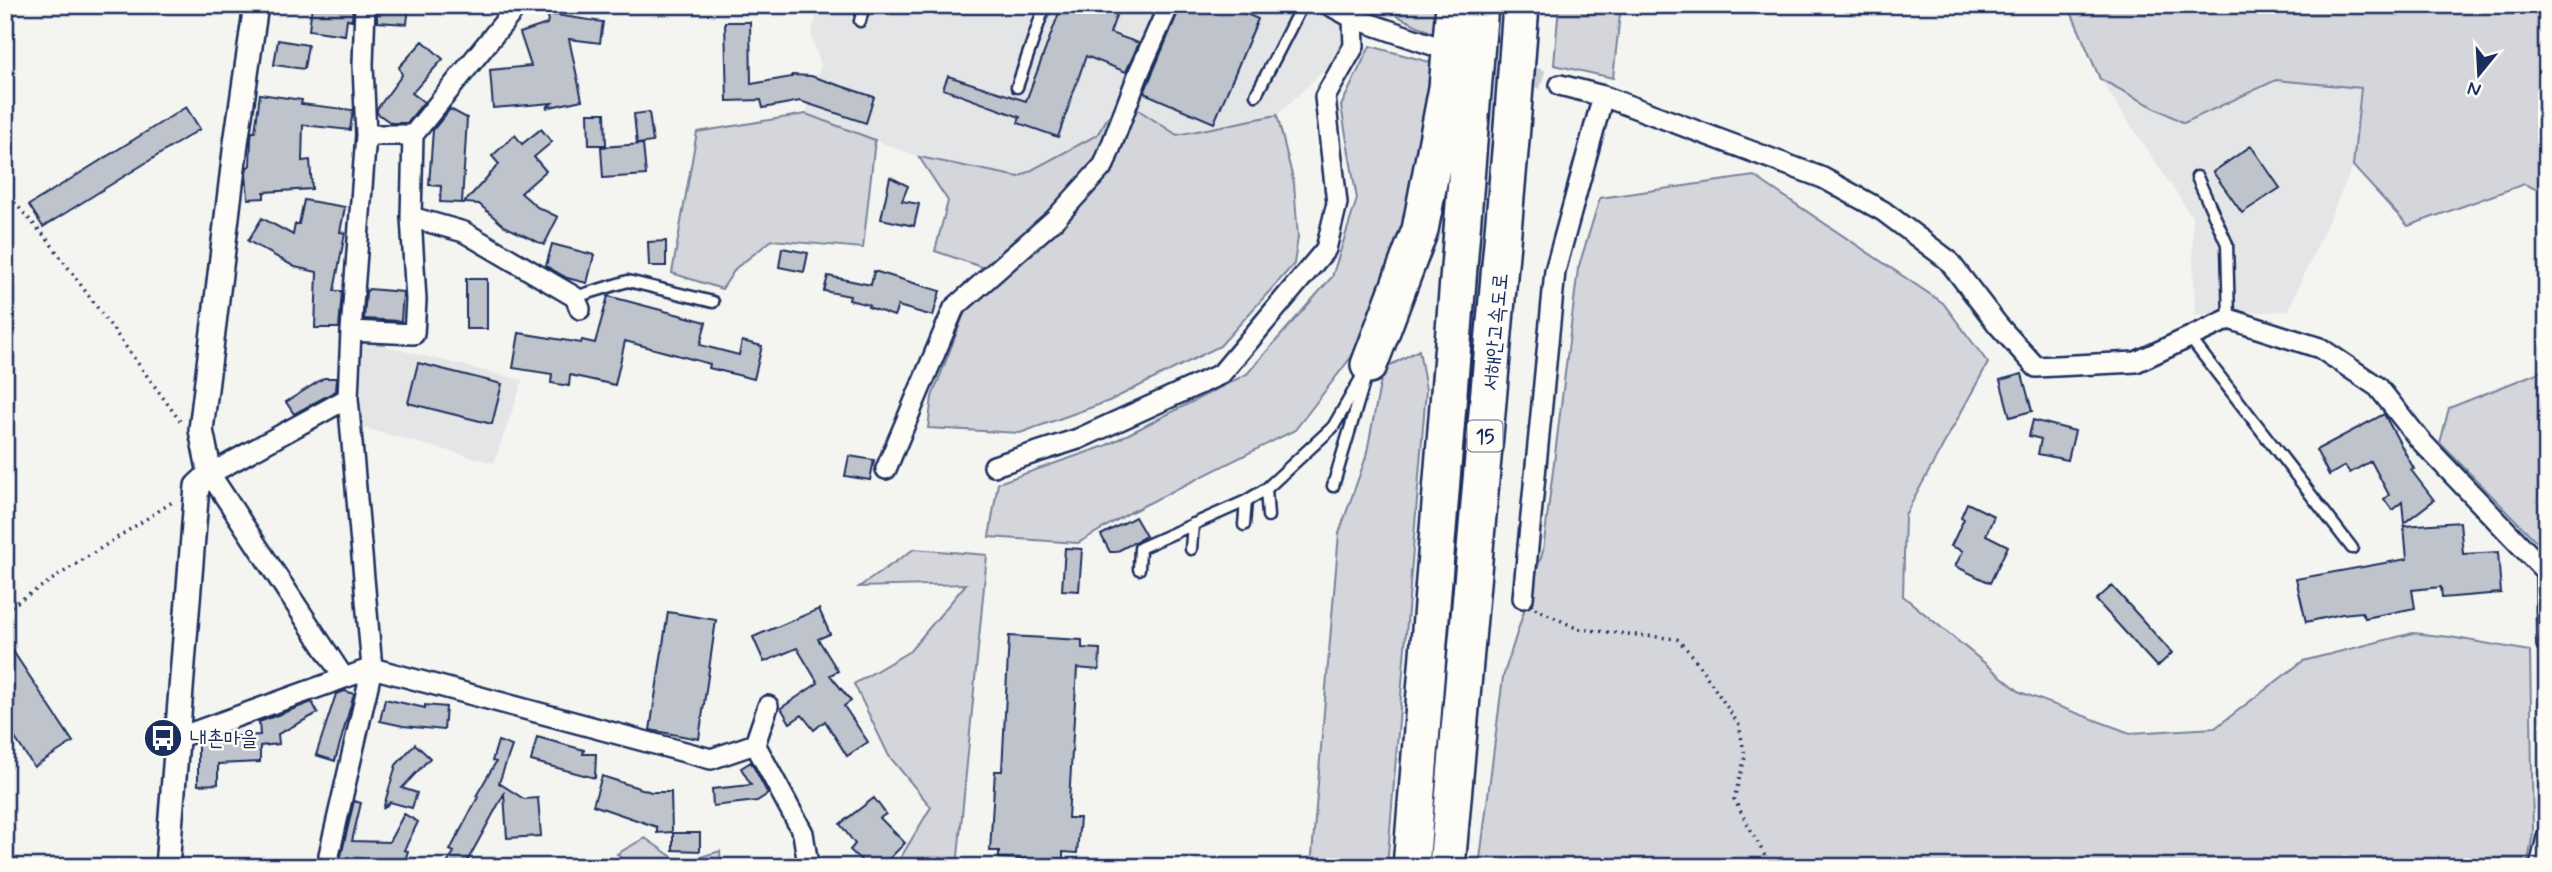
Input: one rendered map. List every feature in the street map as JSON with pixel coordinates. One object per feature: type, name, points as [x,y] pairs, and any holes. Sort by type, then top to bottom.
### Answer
[{"type":"highway","points":[[1369,365],[1420,230],[1447,88],[1454,5]]},
{"type":"highway","name":"서해안고속도로","points":[[1411,867],[1480,5]]},
{"type":"highway","name":"서해안고속도로","points":[[1447,867],[1521,5]]},
{"type":"street","points":[[167,867],[203,480],[201,430],[236,143],[256,5]]},
{"type":"street","points":[[328,867],[372,668],[348,398],[366,135],[363,65],[365,5]]},
{"type":"street","points":[[351,331],[414,334],[416,300],[411,217],[413,135],[518,5]]},
{"type":"street","points":[[886,469],[954,308],[1055,219],[1104,165],[1140,70],[1169,5]]},
{"type":"street","points":[[1329,5],[1353,18],[1438,47]]},
{"type":"street","points":[[994,466],[1078,439],[1221,373],[1326,249],[1337,203],[1325,97],[1354,46],[1353,18]]},
{"type":"street","points":[[1560,85],[1603,96],[1823,178],[1883,211],[1948,260],[1998,325],[2036,367],[2136,362],[2230,319],[2320,348],[2378,387],[2419,439],[2546,572],[2547,644]]},
{"type":"street","points":[[1523,598],[1555,271],[1603,96]]},
{"type":"street","points":[[366,135],[413,135]]},
{"type":"street","points":[[411,217],[464,232],[578,303]]},
{"type":"street","points":[[203,480],[348,398]]},
{"type":"street","points":[[203,480],[344,678]]},
{"type":"street","points":[[177,738],[372,668],[711,759],[755,744]]},
{"type":"street","points":[[768,706],[755,744],[803,833],[808,865]]},
{"type":"street","points":[[2540,867],[2547,837]]},
{"type":"lane","points":[[860,21],[864,5]]},
{"type":"lane","points":[[1017,87],[1045,5]]},
{"type":"lane","points":[[1256,94],[1302,5]]},
{"type":"lane","points":[[2197,177],[2227,244],[2230,319]]},
{"type":"lane","points":[[578,303],[628,281],[713,302]]},
{"type":"lane","points":[[2190,338],[2352,548]]},
{"type":"lane","points":[[1333,486],[1369,365]]},
{"type":"lane","points":[[1139,569],[1140,548],[1246,501],[1266,489],[1333,427],[1369,365]]},
{"type":"lane","points":[[1266,489],[1268,516]]},
{"type":"lane","points":[[1244,525],[1246,501]]},
{"type":"lane","points":[[1191,549],[1193,524]]},
{"type":"path","points":[[5,192],[48,240],[186,429],[201,430]]},
{"type":"path","points":[[5,610],[203,480]]},
{"type":"path","points":[[1523,598],[1529,605],[1578,629],[1676,639],[1693,656],[1740,725],[1745,757],[1734,799],[1771,867]]},
{"type":"shaded area","points":[[819,5],[1318,5],[1348,21],[1344,52],[1277,115],[1177,135],[1120,98],[1097,135],[1019,177],[919,157],[806,114],[821,66],[811,35]]},
{"type":"shaded area","points":[[1399,5],[1442,5],[1439,36],[1397,16]]},
{"type":"shaded area","points":[[1559,5],[1621,5],[1613,78],[1554,65]]},
{"type":"shaded area","points":[[2068,5],[2547,5],[2547,194],[2524,184],[2408,226],[2353,166],[2361,88],[2276,80],[2184,123],[2100,79]]},
{"type":"shaded area","points":[[1370,46],[1433,63],[1409,226],[1352,356],[1295,430],[1131,512],[1078,543],[989,537],[998,483],[1105,446],[1247,374],[1332,277],[1357,199],[1341,106]]},
{"type":"shaded area","points":[[2100,79],[2184,123],[2276,80],[2361,88],[2353,166],[2288,311],[2195,315],[2192,217]]},
{"type":"shaded area","points":[[1120,98],[1177,135],[1277,115],[1294,183],[1298,237],[1294,264],[1220,346],[1109,401],[1020,433],[928,428],[932,397],[982,267],[935,251],[948,201],[919,157],[1019,177],[1097,135]]},
{"type":"shaded area","points":[[806,114],[875,140],[863,248],[772,240],[736,268],[722,289],[672,273],[697,132]]},
{"type":"shaded area","points":[[1754,176],[1943,303],[1988,363],[1905,515],[1903,596],[2020,692],[2130,733],[2215,728],[2303,661],[2413,633],[2530,651],[2533,833],[2527,867],[1479,867],[1503,677],[1543,551],[1578,269],[1600,198]]},
{"type":"shaded area","points":[[363,341],[523,380],[494,463],[360,427]]},
{"type":"shaded area","points":[[1419,350],[1426,390],[1387,867],[1311,867],[1339,533],[1366,457],[1383,369]]},
{"type":"shaded area","points":[[2547,369],[2547,579],[2540,545],[2440,443],[2449,408]]},
{"type":"shaded area","points":[[914,549],[987,555],[957,867],[895,867],[931,807],[889,756],[854,684],[910,651],[966,584],[859,587]]},
{"type":"shaded area","points":[[645,838],[681,863],[720,851],[721,867],[632,867],[617,854]]},
{"type":"building","points":[[312,5],[353,5],[352,20],[347,19],[345,35],[309,30]]},
{"type":"building","points":[[377,5],[409,5],[407,24],[377,22]]},
{"type":"building","points":[[1062,5],[1120,5],[1110,33],[1139,43],[1126,72],[1086,56],[1058,137],[1018,123],[1020,117],[943,89],[948,76],[1026,101]]},
{"type":"building","points":[[1181,5],[1226,5],[1258,19],[1214,123],[1144,93]]},
{"type":"building","points":[[549,14],[603,22],[600,43],[569,39],[582,100],[546,108],[552,103],[493,108],[490,70],[531,66],[520,33],[547,24]]},
{"type":"building","points":[[725,22],[750,22],[751,84],[792,75],[811,76],[874,97],[866,123],[800,101],[763,108],[761,100],[727,101]]},
{"type":"building","points":[[278,40],[308,45],[304,69],[274,65]]},
{"type":"building","points":[[423,41],[443,59],[412,93],[424,102],[407,123],[391,123],[377,113],[377,109],[402,75],[399,67]]},
{"type":"building","points":[[260,94],[302,100],[301,104],[353,110],[350,130],[303,125],[302,161],[310,160],[312,189],[264,192],[264,198],[248,199],[246,173],[247,167],[250,166],[251,137],[252,132],[255,132]]},
{"type":"building","points":[[186,107],[200,129],[43,227],[29,205]]},
{"type":"building","points":[[450,109],[467,118],[462,203],[440,202],[441,186],[429,185],[433,130]]},
{"type":"building","points":[[649,112],[653,142],[637,144],[634,114]]},
{"type":"building","points":[[588,113],[605,113],[606,145],[589,145]]},
{"type":"building","points":[[541,129],[552,142],[534,157],[546,171],[521,193],[537,207],[558,217],[544,245],[504,226],[479,204],[464,203],[499,164],[492,156],[515,135],[522,144]]},
{"type":"building","points":[[643,144],[646,175],[603,178],[601,147]]},
{"type":"building","points":[[2251,146],[2280,188],[2242,213],[2213,172]]},
{"type":"building","points":[[890,177],[908,186],[902,201],[919,204],[914,226],[881,219]]},
{"type":"building","points":[[304,200],[345,207],[340,232],[345,233],[334,291],[342,291],[339,328],[315,328],[317,272],[295,267],[248,241],[262,218],[293,235],[295,224],[299,224]]},
{"type":"building","points":[[666,241],[666,266],[649,266],[648,242]]},
{"type":"building","points":[[552,244],[594,255],[587,283],[567,278],[546,266]]},
{"type":"building","points":[[782,248],[808,253],[804,272],[779,267]]},
{"type":"building","points":[[874,271],[940,291],[933,316],[898,306],[894,316],[849,300],[850,296],[824,291],[828,276],[871,285]]},
{"type":"building","points":[[466,279],[487,279],[487,329],[466,329]]},
{"type":"building","points":[[369,289],[403,292],[401,321],[364,319],[366,292]]},
{"type":"building","points":[[608,296],[706,322],[700,345],[739,355],[742,341],[762,346],[754,379],[709,368],[710,364],[625,341],[615,385],[570,375],[569,386],[551,383],[552,374],[513,368],[519,333],[595,343]]},
{"type":"building","points":[[418,363],[502,384],[492,424],[408,403]]},
{"type":"building","points":[[2022,374],[2032,411],[2010,417],[2000,380]]},
{"type":"building","points":[[324,378],[337,378],[336,391],[294,414],[286,402]]},
{"type":"building","points":[[2384,414],[2414,469],[2411,470],[2434,500],[2404,523],[2402,502],[2392,510],[2384,499],[2389,495],[2371,461],[2350,473],[2345,466],[2329,475],[2316,450]]},
{"type":"building","points":[[2033,420],[2075,431],[2068,460],[2038,454],[2041,439],[2029,436]]},
{"type":"building","points":[[849,456],[874,460],[870,480],[845,476]]},
{"type":"building","points":[[1967,503],[1994,516],[1986,535],[2008,546],[1990,583],[1955,566],[1963,551],[1951,546],[1964,519],[1961,517]]},
{"type":"building","points":[[1135,517],[1146,536],[1116,552],[1110,552],[1101,535]]},
{"type":"building","points":[[2460,522],[2463,554],[2498,552],[2501,593],[2442,598],[2441,587],[2412,590],[2415,608],[2365,618],[2362,612],[2306,622],[2296,579],[2407,559],[2404,526]]},
{"type":"building","points":[[1065,548],[1082,549],[1079,591],[1062,590]]},
{"type":"building","points":[[2112,586],[2172,653],[2157,667],[2096,600]]},
{"type":"building","points":[[819,609],[830,634],[818,639],[838,671],[830,675],[851,701],[844,706],[868,742],[847,756],[825,721],[814,730],[802,715],[790,723],[781,708],[818,683],[797,648],[764,662],[753,637]]},
{"type":"building","points":[[668,612],[716,620],[699,739],[650,730]]},
{"type":"building","points":[[1009,636],[1082,640],[1082,648],[1100,649],[1099,670],[1077,668],[1068,818],[1080,818],[1077,853],[1063,852],[1063,861],[999,858],[999,851],[990,851],[995,771],[1002,771]]},
{"type":"building","points":[[5,639],[73,742],[34,767],[5,723]]},
{"type":"building","points":[[345,691],[354,694],[335,761],[316,755],[336,694]]},
{"type":"building","points":[[385,699],[425,708],[425,705],[446,707],[444,730],[380,721]]},
{"type":"building","points":[[312,702],[318,713],[278,734],[279,744],[260,746],[260,762],[218,764],[218,784],[198,785],[198,744],[217,737],[260,735],[259,722]]},
{"type":"building","points":[[537,737],[584,750],[583,754],[596,754],[595,778],[531,761]]},
{"type":"building","points":[[498,741],[512,746],[499,783],[524,799],[538,798],[541,836],[507,838],[504,794],[464,867],[445,867],[454,852],[450,850],[478,797],[476,796],[496,762],[492,761]]},
{"type":"building","points":[[415,744],[430,758],[402,788],[417,793],[412,808],[390,802],[383,809],[396,765]]},
{"type":"building","points":[[751,762],[768,794],[757,801],[713,806],[712,789],[751,785],[741,768]]},
{"type":"building","points":[[602,776],[651,792],[671,792],[672,832],[657,833],[657,827],[593,805]]},
{"type":"building","points":[[874,798],[886,814],[880,818],[905,843],[881,867],[868,867],[850,850],[855,844],[840,824]]},
{"type":"building","points":[[354,801],[361,803],[352,841],[389,842],[404,814],[418,822],[404,850],[408,851],[403,867],[341,867],[341,856]]},
{"type":"building","points":[[673,833],[700,833],[700,851],[673,850]]},
{"type":"tunnel","points":[[1469,57],[1560,85]]},
{"type":"place","name":"내촌마을","points":[[163,738]]}]
